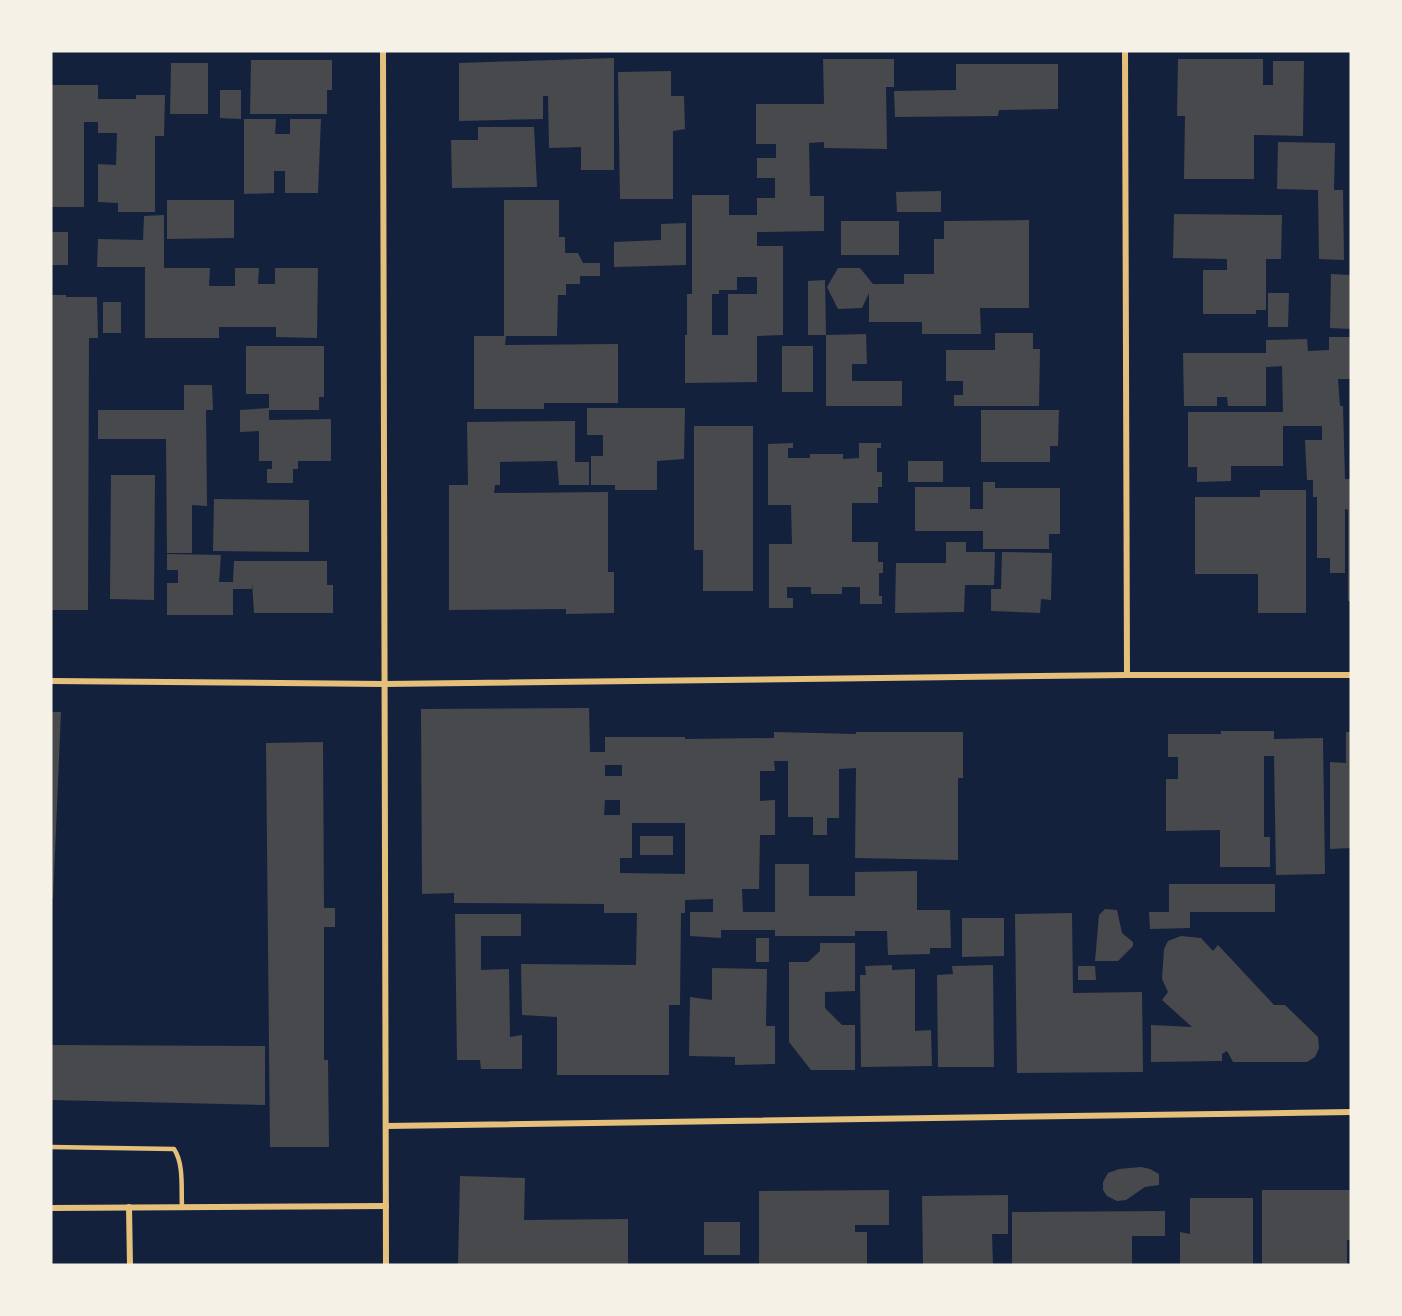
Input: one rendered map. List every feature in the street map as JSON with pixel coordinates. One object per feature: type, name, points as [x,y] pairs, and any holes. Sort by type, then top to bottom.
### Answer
[{"type":"street","points":[[383,51],[386,1265]]},
{"type":"street","points":[[1125,51],[1127,675]]},
{"type":"street","points":[[51,681],[384,684],[1127,675],[1351,675]]},
{"type":"street","points":[[386,1126],[1351,1112]]},
{"type":"street","points":[[51,1208],[386,1206]]},
{"type":"street","points":[[129,1208],[130,1265]]},
{"type":"lane","points":[[51,1147],[174,1149],[180,1165],[182,1206]]},
{"type":"building","points":[[614,58],[614,170],[581,170],[581,147],[549,148],[548,96],[543,96],[543,119],[459,121],[459,63]]},
{"type":"building","points":[[823,59],[894,59],[894,87],[886,87],[887,149],[824,148],[824,142],[809,143],[810,196],[824,196],[824,231],[757,232],[757,246],[783,246],[783,335],[757,336],[757,382],[685,383],[687,294],[692,294],[692,195],[729,195],[729,215],[757,215],[757,198],[775,198],[775,178],[757,178],[757,158],[776,158],[776,144],[756,144],[756,104],[824,104]],"holes":[[[737,277],[757,277],[757,294],[728,294],[728,335],[712,335],[712,294],[719,294],[719,290],[737,290]]]},
{"type":"building","points":[[1178,59],[1263,59],[1263,85],[1273,85],[1273,61],[1304,61],[1303,136],[1254,135],[1254,179],[1184,179],[1185,116],[1177,116]]},
{"type":"building","points":[[251,60],[332,60],[332,90],[327,90],[327,114],[250,114]]},
{"type":"building","points":[[171,63],[208,63],[208,114],[170,114]]},
{"type":"building","points":[[956,64],[1058,64],[1058,109],[999,110],[998,116],[895,117],[894,91],[956,90]]},
{"type":"building","points":[[671,71],[671,96],[684,96],[685,129],[673,131],[673,199],[620,199],[618,72]]},
{"type":"building","points":[[51,85],[98,85],[98,99],[136,99],[136,95],[165,95],[164,136],[155,136],[155,212],[118,212],[118,203],[98,202],[98,164],[116,165],[117,133],[98,133],[98,122],[84,122],[84,207],[51,207]]},
{"type":"building","points":[[220,90],[241,90],[241,119],[220,118]]},
{"type":"building","points":[[244,119],[276,119],[275,134],[290,134],[290,119],[321,119],[318,193],[285,193],[285,171],[274,171],[274,193],[244,194]]},
{"type":"building","points":[[478,127],[534,127],[537,187],[452,188],[451,140],[478,140]]},
{"type":"building","points":[[1278,142],[1335,143],[1334,190],[1343,190],[1344,260],[1319,259],[1318,190],[1277,189]]},
{"type":"building","points":[[941,191],[941,212],[897,212],[896,192]]},
{"type":"building","points":[[167,200],[234,200],[234,238],[167,239]]},
{"type":"building","points":[[504,200],[559,200],[559,237],[565,237],[565,253],[578,253],[583,263],[600,263],[600,276],[580,276],[580,284],[566,284],[566,295],[558,295],[557,336],[506,336],[505,345],[618,344],[618,403],[544,403],[544,409],[474,409],[474,336],[504,336]]},
{"type":"building","points":[[1174,214],[1282,215],[1281,259],[1266,259],[1266,310],[1256,310],[1256,314],[1203,314],[1203,270],[1227,270],[1227,259],[1173,258]]},
{"type":"building","points":[[164,215],[164,268],[210,268],[209,286],[235,286],[235,268],[259,268],[258,284],[275,284],[275,268],[318,268],[317,338],[276,337],[276,327],[219,327],[219,338],[145,338],[145,267],[97,267],[98,239],[143,240],[144,216]]},
{"type":"building","points":[[1029,220],[1029,308],[980,308],[981,334],[922,334],[922,322],[869,322],[869,293],[862,308],[838,309],[827,287],[838,268],[860,268],[873,284],[904,284],[904,274],[934,274],[934,239],[944,239],[944,221]]},
{"type":"building","points":[[841,221],[899,221],[899,255],[841,255]]},
{"type":"building","points":[[686,223],[686,265],[614,267],[614,242],[661,240],[661,224]]},
{"type":"building","points":[[51,232],[68,232],[68,265],[51,265]]},
{"type":"building","points":[[1331,274],[1351,275],[1351,329],[1330,328]]},
{"type":"building","points":[[825,280],[826,335],[808,335],[808,281]]},
{"type":"building","points":[[1268,293],[1289,293],[1288,327],[1268,327]]},
{"type":"building","points":[[51,295],[97,297],[98,338],[89,338],[88,610],[51,610]]},
{"type":"building","points":[[103,302],[121,302],[121,333],[103,333]]},
{"type":"building","points":[[995,333],[1033,333],[1033,349],[1040,349],[1039,406],[954,406],[954,395],[963,395],[963,381],[946,381],[946,350],[995,350]]},
{"type":"building","points":[[866,334],[867,364],[852,364],[852,381],[902,381],[902,406],[826,406],[826,335]]},
{"type":"building","points":[[1329,337],[1351,337],[1351,379],[1338,379],[1340,406],[1343,406],[1345,479],[1351,479],[1351,601],[1348,601],[1348,510],[1345,509],[1345,573],[1330,573],[1330,558],[1317,558],[1317,497],[1313,497],[1313,480],[1307,480],[1305,440],[1322,440],[1322,426],[1283,426],[1283,466],[1231,466],[1231,481],[1197,482],[1197,467],[1188,467],[1188,412],[1283,412],[1282,366],[1266,367],[1266,406],[1228,406],[1227,397],[1217,397],[1217,406],[1184,406],[1183,353],[1266,353],[1266,340],[1307,339],[1308,351],[1329,350]]},
{"type":"building","points":[[246,346],[324,346],[324,397],[319,397],[319,410],[269,410],[269,420],[331,419],[331,461],[298,461],[298,469],[293,469],[293,483],[267,483],[267,469],[272,469],[272,461],[259,461],[259,431],[240,432],[240,410],[269,408],[269,394],[246,394]]},
{"type":"building","points":[[782,346],[813,346],[813,392],[782,392]]},
{"type":"building","points":[[184,385],[212,385],[213,410],[206,410],[207,506],[192,505],[192,553],[167,553],[166,439],[98,439],[98,410],[184,410]]},
{"type":"building","points":[[587,408],[685,408],[684,459],[657,461],[657,490],[615,490],[615,485],[591,485],[591,456],[603,456],[603,435],[587,435]]},
{"type":"building","points":[[981,410],[1059,410],[1058,446],[1050,446],[1050,462],[981,462]]},
{"type":"building","points":[[575,421],[575,462],[589,462],[589,485],[559,485],[557,461],[500,462],[500,485],[495,485],[494,493],[608,492],[608,572],[614,572],[614,613],[566,614],[566,609],[449,610],[449,485],[468,485],[467,422]]},
{"type":"building","points":[[694,426],[753,426],[753,591],[703,591],[703,550],[694,550]]},
{"type":"building","points":[[793,443],[793,448],[788,448],[788,458],[810,458],[810,454],[843,454],[843,459],[859,458],[859,443],[881,443],[881,448],[877,448],[877,472],[882,472],[882,487],[878,487],[878,503],[852,503],[852,542],[878,542],[878,562],[883,562],[883,573],[879,573],[879,596],[882,596],[882,604],[860,604],[860,587],[842,587],[842,594],[811,594],[811,587],[787,587],[787,598],[793,598],[793,608],[769,608],[769,544],[792,544],[791,505],[768,505],[768,444]]},
{"type":"building","points":[[908,461],[943,461],[943,482],[908,482]]},
{"type":"building","points":[[111,475],[155,475],[154,600],[110,599]]},
{"type":"building","points":[[983,482],[995,482],[995,488],[1060,488],[1060,534],[1049,534],[1049,549],[983,549],[983,531],[915,531],[915,487],[970,487],[970,509],[983,509]]},
{"type":"building","points":[[1260,490],[1306,490],[1306,613],[1258,613],[1258,574],[1195,574],[1195,497],[1260,497]]},
{"type":"building","points":[[214,499],[309,500],[309,552],[213,551]]},
{"type":"building","points":[[946,542],[966,542],[966,552],[995,552],[994,585],[965,585],[964,612],[895,613],[896,563],[946,563]]},
{"type":"building","points":[[1002,552],[1052,553],[1051,600],[1041,599],[1040,613],[991,611],[991,589],[1001,589]]},
{"type":"building","points":[[167,554],[221,555],[219,582],[233,582],[234,561],[327,561],[327,585],[333,585],[333,613],[254,613],[252,582],[252,589],[233,589],[233,615],[167,615],[167,583],[178,583],[178,570],[167,570]]},
{"type":"building","points":[[589,708],[590,752],[605,752],[605,737],[774,738],[774,732],[856,734],[856,732],[963,732],[963,778],[958,778],[958,860],[855,858],[856,768],[839,769],[839,818],[827,818],[827,835],[813,835],[813,817],[788,817],[788,761],[774,761],[775,771],[760,771],[760,801],[775,800],[775,835],[760,835],[759,889],[742,889],[743,912],[775,912],[775,864],[809,864],[809,896],[855,896],[855,872],[917,871],[917,910],[950,910],[951,948],[930,948],[930,954],[888,955],[887,931],[855,931],[855,936],[775,936],[775,930],[721,930],[721,938],[690,936],[690,912],[713,912],[713,899],[685,900],[685,913],[681,913],[680,1005],[669,1005],[669,1075],[557,1075],[557,1017],[522,1015],[521,964],[636,965],[637,913],[604,913],[604,904],[454,903],[454,893],[422,894],[421,709]],"holes":[[[605,765],[622,765],[622,776],[605,776]],[[605,800],[620,800],[620,815],[604,815]],[[632,823],[685,823],[685,874],[620,873],[620,858],[632,858]]]},
{"type":"building","points":[[51,712],[61,712],[53,899],[51,899]]},
{"type":"building","points":[[1221,731],[1274,731],[1274,739],[1323,738],[1325,874],[1276,875],[1274,756],[1264,756],[1264,837],[1270,837],[1270,867],[1220,867],[1220,830],[1166,831],[1166,779],[1178,779],[1178,757],[1168,757],[1168,734],[1221,734]]},
{"type":"building","points":[[1346,732],[1351,732],[1351,848],[1330,849],[1330,762],[1346,763]]},
{"type":"building","points":[[323,742],[324,908],[335,908],[335,927],[324,927],[324,1060],[328,1060],[329,1147],[270,1147],[266,743]]},
{"type":"building","points":[[640,836],[673,836],[673,855],[640,855]]},
{"type":"building","points":[[1169,884],[1275,884],[1275,912],[1190,912],[1190,928],[1150,929],[1149,912],[1169,912]]},
{"type":"building","points":[[1105,909],[1117,910],[1122,933],[1133,942],[1133,946],[1118,961],[1095,961],[1099,915]]},
{"type":"building","points":[[1072,913],[1073,993],[1142,992],[1143,1072],[1017,1073],[1015,914]]},
{"type":"building","points":[[455,914],[521,914],[521,936],[481,936],[481,970],[509,969],[510,1037],[522,1035],[522,1069],[481,1069],[480,1060],[457,1060]]},
{"type":"building","points":[[962,918],[1004,918],[1004,956],[962,957]]},
{"type":"building","points":[[1181,936],[1201,938],[1213,951],[1218,945],[1274,1005],[1285,1005],[1318,1037],[1319,1048],[1315,1057],[1307,1062],[1233,1062],[1227,1051],[1222,1054],[1222,1061],[1151,1062],[1151,1025],[1192,1027],[1162,1000],[1168,992],[1162,979],[1164,949],[1168,941]]},
{"type":"building","points":[[756,938],[769,938],[769,962],[756,962]]},
{"type":"building","points":[[820,943],[855,943],[855,991],[825,992],[825,1008],[842,1025],[855,1025],[855,1070],[811,1070],[789,1042],[789,962],[808,962],[820,951]]},
{"type":"building","points":[[892,965],[892,970],[915,969],[915,1031],[931,1030],[932,1066],[861,1067],[860,975],[866,975],[865,966]]},
{"type":"building","points":[[993,965],[994,1067],[938,1067],[937,975],[953,974],[952,966]]},
{"type":"building","points":[[1078,966],[1095,966],[1096,980],[1078,980]]},
{"type":"building","points":[[712,968],[767,969],[766,1026],[775,1026],[775,1064],[735,1065],[735,1057],[689,1056],[690,997],[712,1000]]},
{"type":"building","points":[[51,1045],[265,1046],[265,1105],[51,1100]]},
{"type":"building","points":[[1141,1167],[1159,1174],[1159,1185],[1145,1187],[1126,1200],[1117,1201],[1107,1196],[1103,1190],[1103,1182],[1108,1173],[1119,1169]]},
{"type":"building","points":[[460,1176],[525,1178],[524,1220],[628,1219],[628,1265],[458,1265]]},
{"type":"building","points":[[889,1190],[889,1225],[855,1225],[855,1232],[867,1232],[867,1265],[759,1265],[759,1191]]},
{"type":"building","points":[[1262,1190],[1351,1190],[1351,1240],[1347,1240],[1347,1265],[1262,1265]]},
{"type":"building","points":[[1008,1195],[1008,1234],[992,1234],[993,1265],[923,1265],[922,1196]]},
{"type":"building","points":[[1190,1198],[1253,1198],[1253,1265],[1180,1265],[1180,1232],[1190,1234]]},
{"type":"building","points":[[1165,1211],[1165,1236],[1132,1236],[1132,1265],[1012,1265],[1012,1212]]},
{"type":"building","points":[[704,1222],[740,1222],[740,1255],[704,1255]]}]
